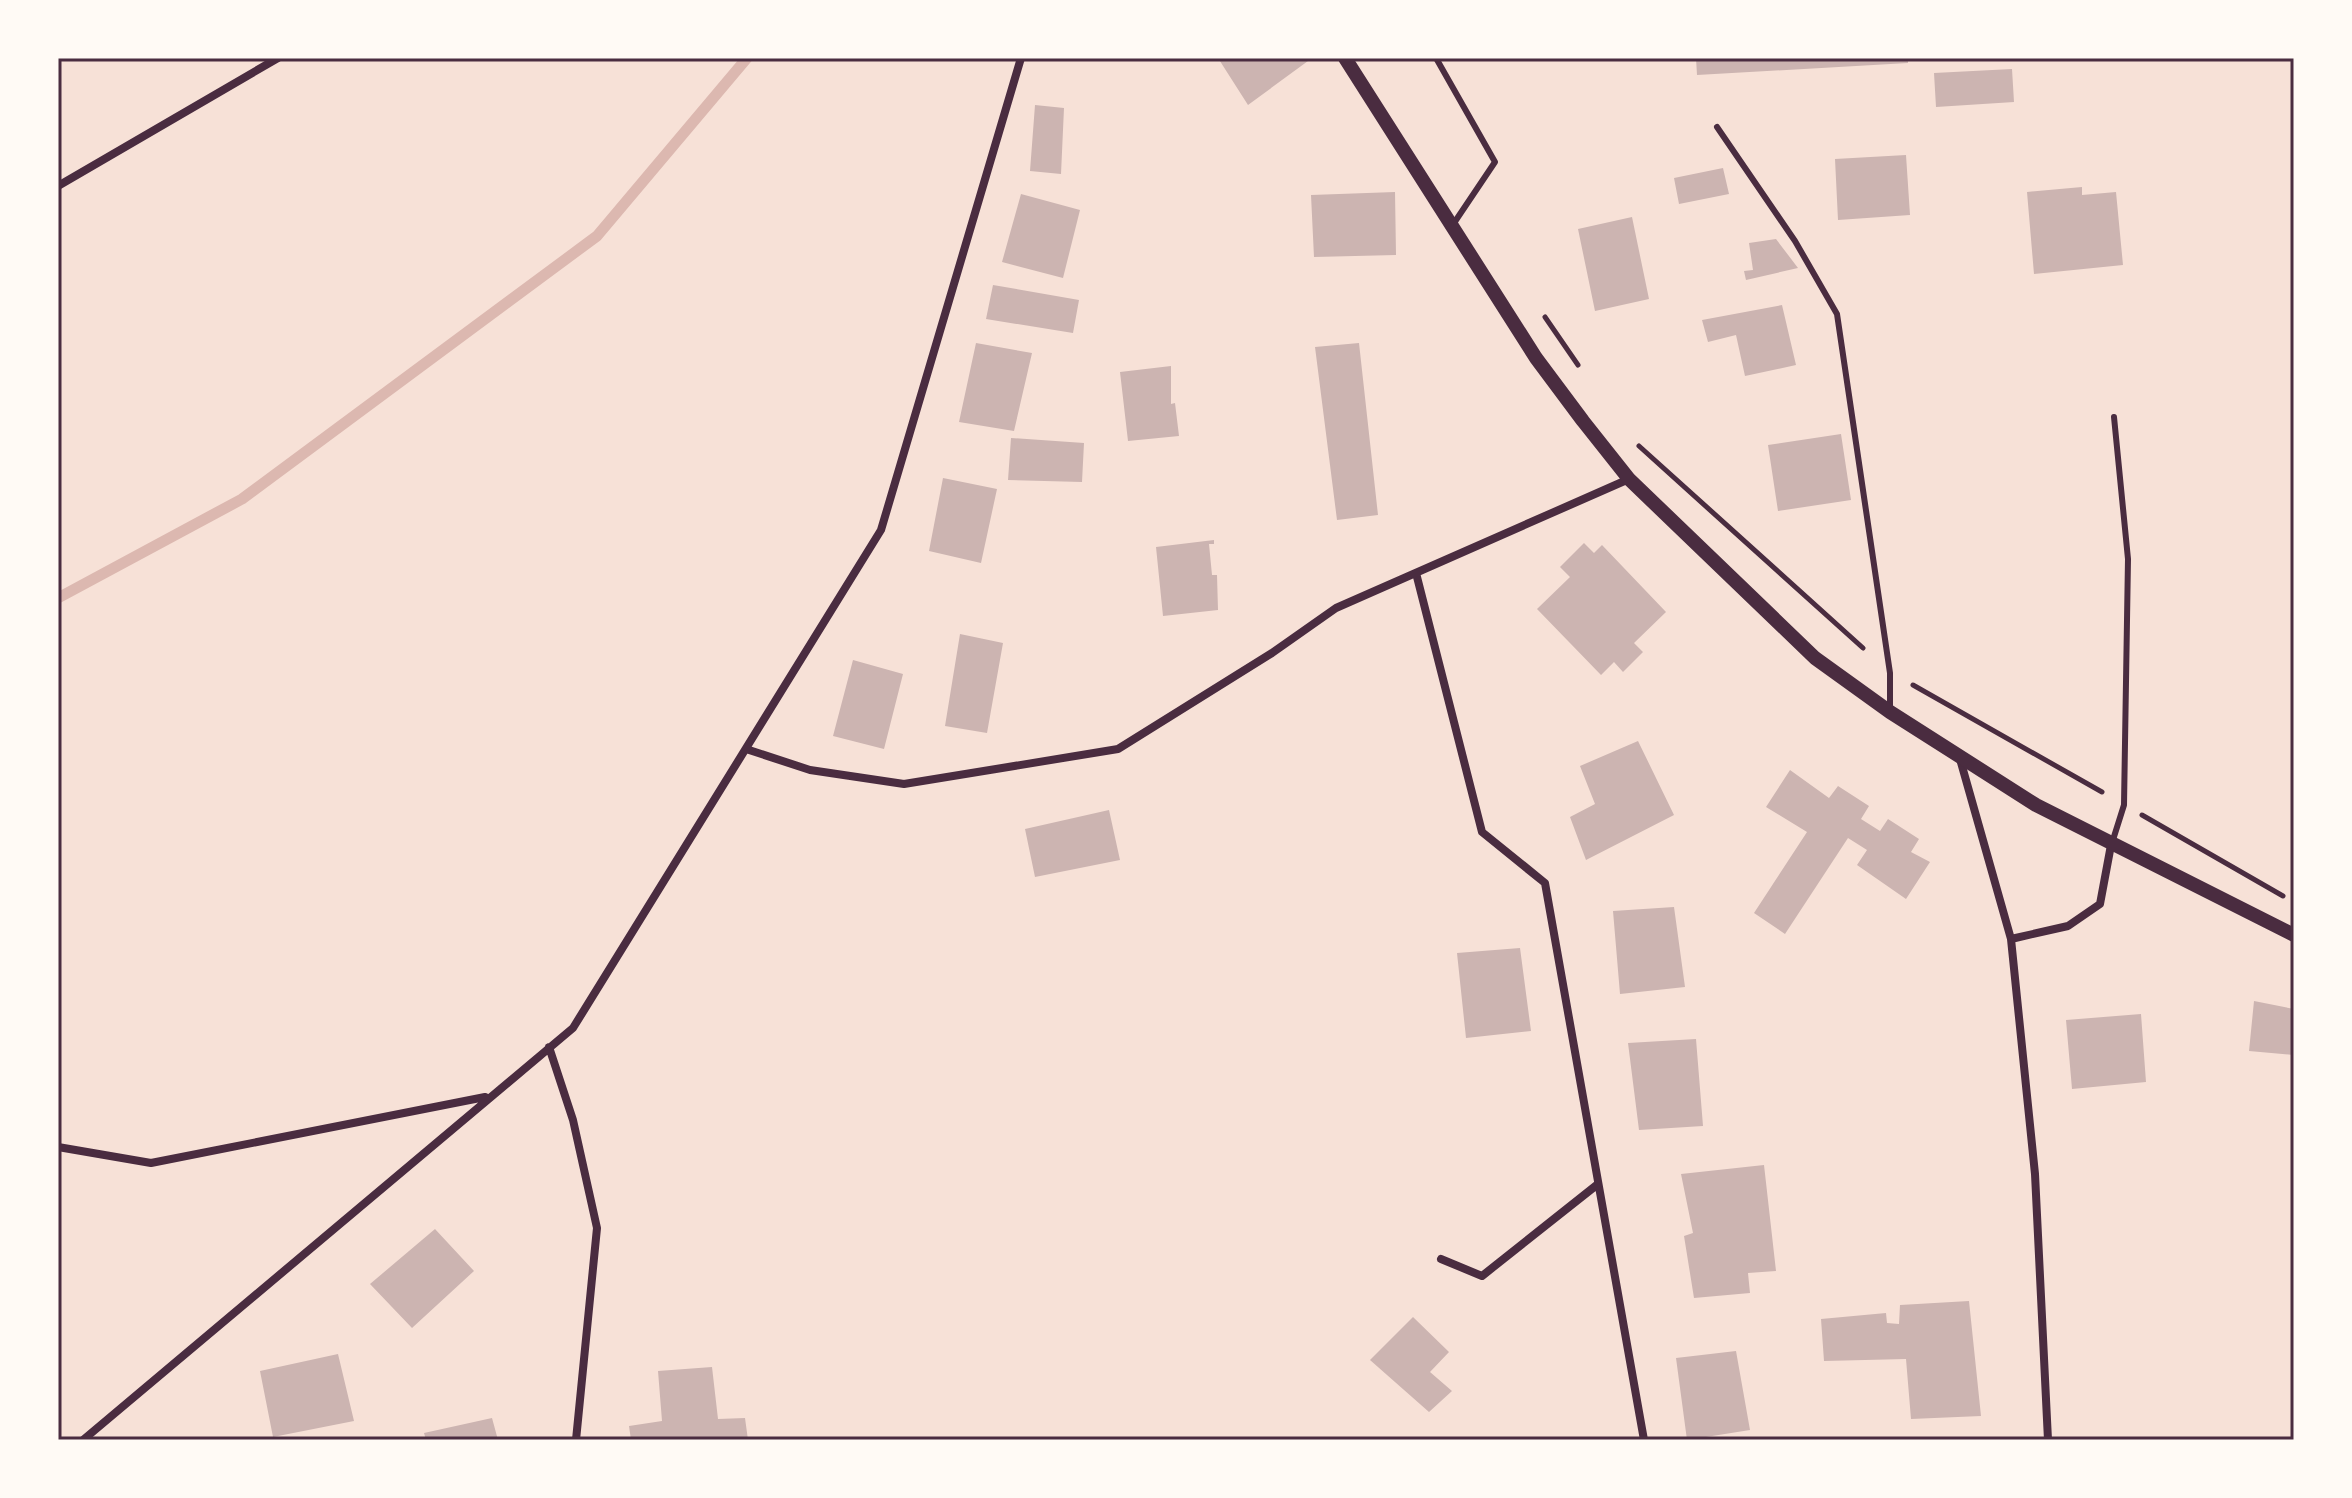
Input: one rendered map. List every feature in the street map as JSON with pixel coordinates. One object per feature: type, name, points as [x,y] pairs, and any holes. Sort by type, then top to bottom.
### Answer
[{"type":"street","points":[[58,186],[278,58]]},
{"type":"street","points":[[83,1440],[488,1096],[573,1028],[881,530],[1021,58]]},
{"type":"street","points":[[1345,58],[1536,358],[1629,479],[1815,658],[1960,759],[2111,845],[2294,935]]},
{"type":"street","points":[[746,749],[810,770],[904,784],[1118,749],[1272,653],[1336,608],[1629,479]]},
{"type":"street","points":[[1416,573],[1482,832],[1545,883],[1644,1440]]},
{"type":"street","points":[[1960,759],[2011,939],[2035,1174],[2048,1440]]},
{"type":"street","points":[[2011,939],[2068,926],[2100,904],[2111,845]]},
{"type":"street","points":[[549,1047],[573,1120],[597,1228],[576,1440]]},
{"type":"street","points":[[58,1147],[151,1163],[488,1096]]},
{"type":"street","points":[[1441,1259],[1482,1276],[1598,1184]]},
{"type":"lane","points":[[1436,58],[1495,162],[1452,226]]},
{"type":"lane","points":[[1717,127],[1795,241],[1837,314],[1890,673],[1890,712]]},
{"type":"lane","points":[[2111,845],[2124,805],[2128,559],[2114,417]]},
{"type":"path","points":[[1538,307],[1582,370]]},
{"type":"path","points":[[1637,444],[1890,673],[2294,902]]},
{"type":"building","points":[[1218,58],[1306,58],[1308,61],[1248,105]]},
{"type":"building","points":[[1696,58],[1908,58],[1908,63],[1697,75]]},
{"type":"building","points":[[2012,69],[2014,102],[1936,107],[1934,73]]},
{"type":"building","points":[[1035,105],[1064,108],[1061,174],[1030,171]]},
{"type":"building","points":[[1906,155],[1910,215],[1838,220],[1835,159]]},
{"type":"building","points":[[1723,168],[1729,194],[1679,204],[1674,178]]},
{"type":"building","points":[[2082,187],[2082,195],[2116,192],[2123,265],[2034,274],[2027,192]]},
{"type":"building","points":[[1395,192],[1396,255],[1314,257],[1311,195]]},
{"type":"building","points":[[1021,194],[1080,210],[1063,278],[1002,262]]},
{"type":"building","points":[[1632,217],[1649,299],[1595,311],[1578,229]]},
{"type":"building","points":[[1776,239],[1798,268],[1746,280],[1744,271],[1753,270],[1749,243]]},
{"type":"building","points":[[993,285],[1079,300],[1073,333],[986,319]]},
{"type":"building","points":[[1782,305],[1796,365],[1745,376],[1736,335],[1708,342],[1702,320]]},
{"type":"building","points":[[976,343],[1032,353],[1014,431],[959,422]]},
{"type":"building","points":[[1359,343],[1378,515],[1337,520],[1315,347]]},
{"type":"building","points":[[1171,366],[1171,404],[1175,403],[1179,436],[1128,441],[1120,372]]},
{"type":"building","points":[[1841,434],[1851,500],[1778,511],[1768,445]]},
{"type":"building","points":[[1011,438],[1084,443],[1082,482],[1008,480]]},
{"type":"building","points":[[943,478],[997,489],[981,563],[929,551]]},
{"type":"building","points":[[1214,540],[1214,544],[1209,544],[1212,575],[1217,575],[1218,610],[1163,616],[1156,547]]},
{"type":"building","points":[[1584,543],[1594,553],[1602,545],[1666,612],[1634,643],[1643,652],[1623,672],[1614,662],[1601,675],[1537,609],[1570,577],[1560,567]]},
{"type":"building","points":[[960,634],[1003,643],[987,733],[945,726]]},
{"type":"building","points":[[853,660],[903,674],[884,749],[833,736]]},
{"type":"building","points":[[1638,741],[1674,815],[1586,860],[1570,817],[1595,804],[1580,766]]},
{"type":"building","points":[[1790,770],[1829,798],[1838,786],[1869,806],[1861,819],[1880,831],[1888,819],[1919,839],[1911,852],[1930,862],[1906,899],[1857,865],[1867,850],[1848,838],[1785,934],[1754,913],[1807,832],[1766,807]]},
{"type":"building","points":[[1109,810],[1120,860],[1035,877],[1025,829]]},
{"type":"building","points":[[1674,907],[1685,987],[1620,994],[1613,911]]},
{"type":"building","points":[[1520,948],[1531,1031],[1466,1038],[1457,953]]},
{"type":"building","points":[[2254,1001],[2294,1009],[2294,1055],[2249,1051]]},
{"type":"building","points":[[2141,1014],[2146,1082],[2072,1089],[2066,1020]]},
{"type":"building","points":[[1696,1039],[1703,1126],[1639,1130],[1628,1043]]},
{"type":"building","points":[[1764,1165],[1776,1271],[1748,1273],[1750,1293],[1694,1298],[1684,1236],[1693,1233],[1681,1174]]},
{"type":"building","points":[[435,1229],[474,1271],[412,1328],[370,1284]]},
{"type":"building","points":[[1969,1301],[1981,1416],[1911,1419],[1906,1359],[1824,1361],[1821,1319],[1886,1313],[1887,1323],[1899,1324],[1900,1305]]},
{"type":"building","points":[[1413,1317],[1449,1352],[1430,1372],[1452,1391],[1429,1412],[1370,1360]]},
{"type":"building","points":[[1736,1351],[1750,1430],[1687,1440],[1676,1358]]},
{"type":"building","points":[[338,1354],[354,1421],[273,1437],[260,1371]]},
{"type":"building","points":[[712,1367],[718,1419],[745,1418],[748,1440],[631,1440],[629,1426],[662,1421],[658,1371]]},
{"type":"building","points":[[492,1418],[498,1440],[426,1440],[424,1433]]},
{"type":"waterway","points":[[58,598],[242,499],[597,236],[747,58]]}]
